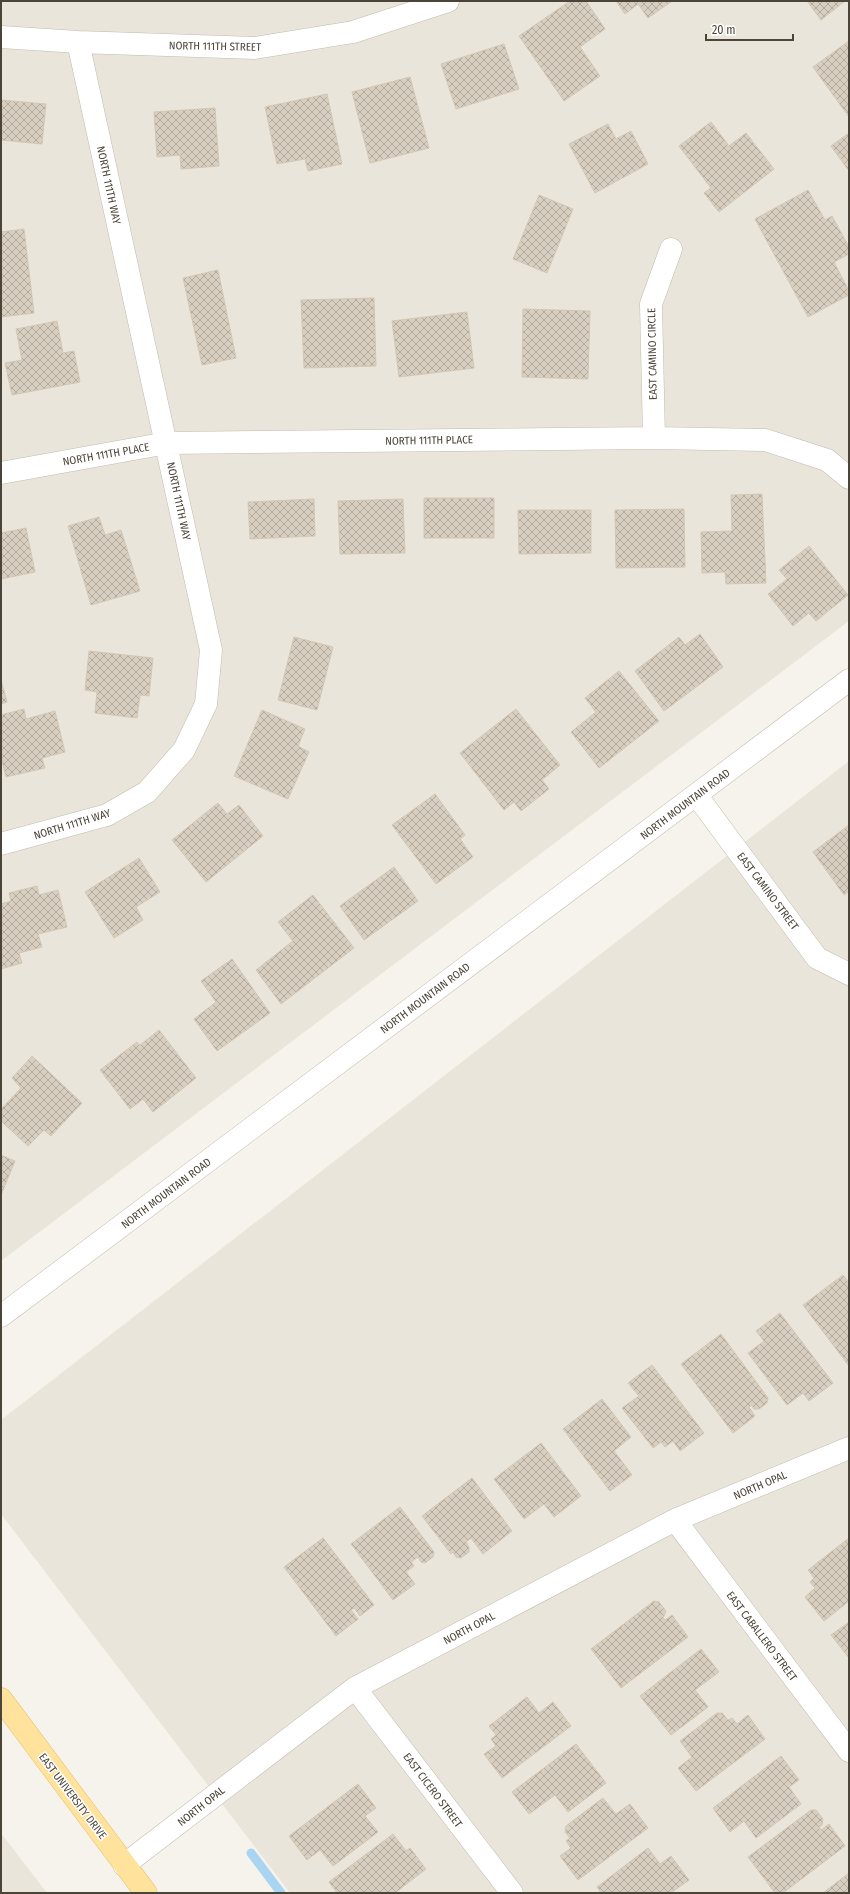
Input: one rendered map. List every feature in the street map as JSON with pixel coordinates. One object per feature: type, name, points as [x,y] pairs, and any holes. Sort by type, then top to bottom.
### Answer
[{"type":"main road","name":"EAST UNIVERSITY DRIVE","points":[[1,1699],[146,1893]]},
{"type":"street","name":"NORTH 111TH STREET","points":[[1,37],[78,42],[256,48],[353,32],[448,1]]},
{"type":"street","name":"NORTH 111TH WAY","points":[[1,844],[106,815],[147,792],[184,750],[206,704],[211,650],[167,443],[78,42]]},
{"type":"street","name":"EAST CAMINO CIRCLE","points":[[654,438],[651,304],[671,249]]},
{"type":"street","name":"NORTH 111TH PLACE","points":[[1,473],[167,443],[654,438],[765,440],[827,460],[849,478]]},
{"type":"street","name":"NORTH MOUNTAIN ROAD","points":[[1,1316],[697,796],[849,680]]},
{"type":"street","name":"EAST CAMINO STREET","points":[[697,796],[817,958],[849,974]]},
{"type":"street","name":"NORTH OPAL","points":[[124,1865],[355,1688],[675,1520],[849,1448]]},
{"type":"street","name":"EAST CABALLERO STREET","points":[[675,1520],[849,1751]]},
{"type":"street","name":"EAST CICERO STREET","points":[[355,1688],[512,1893]]},
{"type":"shaded area","points":[[1,1],[849,1],[849,621],[1,1261]]},
{"type":"shaded area","points":[[849,761],[849,1893],[290,1893],[1,1514],[1,1420]]},
{"type":"shaded area","points":[[1,1833],[47,1893],[1,1893]]},
{"type":"building","points":[[570,1],[586,1],[605,29],[580,47],[600,76],[564,101],[519,36]]},
{"type":"building","points":[[616,1],[672,1],[648,18],[638,4],[625,14]]},
{"type":"building","points":[[807,1],[845,1],[821,20]]},
{"type":"building","points":[[849,41],[849,117],[813,67]]},
{"type":"building","points":[[504,44],[519,89],[456,109],[441,64]]},
{"type":"building","points":[[410,77],[429,148],[370,163],[352,92]]},
{"type":"building","points":[[327,94],[342,164],[308,171],[305,159],[277,164],[265,107]]},
{"type":"building","points":[[1,100],[46,104],[42,144],[1,140]]},
{"type":"building","points":[[215,108],[219,166],[181,169],[180,155],[157,157],[154,112]]},
{"type":"building","points":[[711,122],[729,146],[746,133],[774,169],[719,212],[704,193],[711,188],[679,146]]},
{"type":"building","points":[[608,124],[616,139],[631,131],[648,164],[595,193],[569,144]]},
{"type":"building","points":[[849,133],[849,171],[831,146]]},
{"type":"building","points":[[808,190],[825,220],[832,216],[849,247],[849,254],[834,262],[849,291],[849,295],[808,317],[755,219]]},
{"type":"building","points":[[539,195],[573,209],[547,273],[513,259]]},
{"type":"building","points":[[24,229],[34,313],[1,317],[1,232]]},
{"type":"building","points":[[218,270],[236,358],[202,365],[183,278]]},
{"type":"building","points":[[374,298],[376,366],[304,368],[301,300]]},
{"type":"building","points":[[523,309],[590,311],[588,379],[522,377]]},
{"type":"building","points":[[467,312],[474,368],[399,377],[392,321]]},
{"type":"building","points":[[57,321],[63,353],[74,351],[80,382],[12,395],[5,363],[22,360],[16,329]]},
{"type":"building","points":[[762,494],[766,583],[726,584],[725,572],[702,573],[701,532],[732,531],[731,495]]},
{"type":"building","points":[[424,498],[494,498],[494,538],[424,538]]},
{"type":"building","points":[[314,499],[315,536],[250,539],[248,502]]},
{"type":"building","points":[[403,499],[405,553],[340,554],[338,501]]},
{"type":"building","points":[[684,509],[685,567],[616,568],[615,510]]},
{"type":"building","points":[[518,510],[591,510],[591,553],[519,554]]},
{"type":"building","points":[[99,517],[105,535],[121,530],[140,591],[91,605],[68,526]]},
{"type":"building","points":[[26,528],[35,572],[1,579],[1,533]]},
{"type":"building","points":[[809,546],[848,595],[816,621],[809,613],[793,626],[768,594],[787,579],[779,570]]},
{"type":"building","points":[[700,634],[723,667],[664,711],[635,671],[679,637],[685,645]]},
{"type":"building","points":[[294,637],[333,647],[317,710],[278,700]]},
{"type":"building","points":[[89,651],[153,658],[149,696],[140,695],[137,718],[95,713],[97,692],[85,690]]},
{"type":"building","points":[[619,671],[659,721],[599,768],[571,732],[596,712],[585,698]]},
{"type":"building","points":[[1,680],[7,702],[1,704]]},
{"type":"building","points":[[24,709],[26,719],[55,711],[65,752],[42,758],[45,768],[6,777],[1,757],[1,715]]},
{"type":"building","points":[[516,709],[560,765],[542,780],[549,789],[521,811],[514,802],[504,810],[460,753]]},
{"type":"building","points":[[262,710],[305,729],[298,746],[309,752],[288,799],[234,776]]},
{"type":"building","points":[[435,794],[465,835],[460,839],[473,857],[436,884],[392,825]]},
{"type":"building","points":[[218,803],[227,814],[239,805],[263,836],[206,882],[172,840]]},
{"type":"building","points":[[849,825],[849,891],[844,895],[813,852]]},
{"type":"building","points":[[139,858],[160,892],[136,907],[143,920],[114,938],[85,892]]},
{"type":"building","points":[[394,867],[418,901],[364,940],[340,906]]},
{"type":"building","points":[[37,886],[39,895],[58,890],[67,927],[38,934],[42,947],[19,953],[22,963],[1,969],[1,904],[11,901],[9,893]]},
{"type":"building","points":[[313,895],[354,948],[281,1004],[256,970],[293,941],[278,922]]},
{"type":"building","points":[[232,959],[270,1013],[217,1051],[194,1019],[216,1002],[201,981]]},
{"type":"building","points":[[159,1030],[196,1078],[153,1112],[143,1099],[130,1109],[100,1070],[137,1042],[140,1045]]},
{"type":"building","points":[[32,1056],[82,1103],[51,1136],[44,1130],[28,1146],[1,1121],[1,1109],[21,1088],[12,1078]]},
{"type":"building","points":[[1,1155],[15,1161],[1,1195]]},
{"type":"building","points":[[843,1275],[849,1283],[849,1366],[803,1305]]},
{"type":"building","points":[[780,1313],[833,1383],[809,1401],[803,1393],[787,1405],[748,1353],[764,1341],[756,1331]]},
{"type":"building","points":[[721,1334],[768,1398],[767,1403],[759,1409],[754,1409],[751,1405],[749,1407],[755,1416],[733,1433],[681,1364]]},
{"type":"building","points":[[652,1365],[704,1433],[680,1451],[673,1441],[665,1447],[661,1442],[653,1448],[622,1408],[639,1396],[628,1383]]},
{"type":"building","points":[[602,1399],[631,1437],[614,1451],[632,1475],[610,1491],[563,1429]]},
{"type":"building","points":[[541,1443],[581,1496],[554,1517],[544,1504],[524,1519],[494,1479]]},
{"type":"building","points":[[472,1478],[512,1531],[483,1554],[471,1538],[466,1542],[469,1547],[469,1552],[461,1558],[456,1557],[453,1552],[451,1554],[422,1516]]},
{"type":"building","points":[[400,1507],[434,1552],[433,1557],[425,1563],[421,1562],[418,1557],[411,1562],[414,1566],[406,1572],[415,1584],[393,1600],[351,1544]]},
{"type":"building","points":[[323,1538],[374,1605],[360,1616],[354,1608],[351,1610],[358,1619],[336,1636],[284,1567]]},
{"type":"building","points":[[849,1538],[849,1601],[824,1621],[805,1597],[815,1588],[810,1582],[814,1578],[808,1570]]},
{"type":"building","points":[[654,1601],[659,1602],[666,1611],[663,1618],[665,1620],[672,1615],[688,1637],[621,1688],[591,1649]]},
{"type":"building","points":[[849,1622],[849,1658],[831,1635]]},
{"type":"building","points":[[701,1649],[719,1672],[695,1690],[708,1707],[671,1735],[640,1696]]},
{"type":"building","points":[[527,1697],[539,1713],[553,1702],[571,1726],[502,1778],[484,1754],[496,1746],[491,1739],[496,1735],[489,1726]]},
{"type":"building","points":[[717,1713],[722,1713],[728,1720],[732,1718],[737,1724],[748,1715],[765,1739],[696,1791],[678,1768],[692,1757],[680,1741]]},
{"type":"building","points":[[576,1744],[606,1783],[568,1812],[555,1795],[529,1814],[512,1792]]},
{"type":"building","points":[[781,1756],[799,1780],[789,1787],[801,1804],[756,1838],[744,1821],[730,1832],[713,1808]]},
{"type":"building","points":[[358,1784],[376,1808],[365,1816],[378,1832],[333,1866],[320,1850],[307,1860],[289,1836]]},
{"type":"building","points":[[603,1798],[616,1814],[630,1804],[648,1828],[578,1880],[560,1856],[571,1848],[566,1841],[570,1838],[565,1832],[566,1826]]},
{"type":"building","points":[[811,1810],[816,1810],[823,1819],[822,1825],[819,1827],[821,1830],[829,1824],[845,1846],[783,1893],[775,1893],[748,1857]]},
{"type":"building","points":[[393,1834],[406,1851],[410,1848],[426,1869],[395,1893],[337,1893],[329,1882]]},
{"type":"building","points":[[648,1848],[660,1864],[671,1856],[689,1880],[671,1893],[601,1893],[597,1887]]},
{"type":"building","points":[[849,1873],[849,1893],[823,1893]]},
{"type":"waterway","points":[[251,1853],[281,1893]]}]
